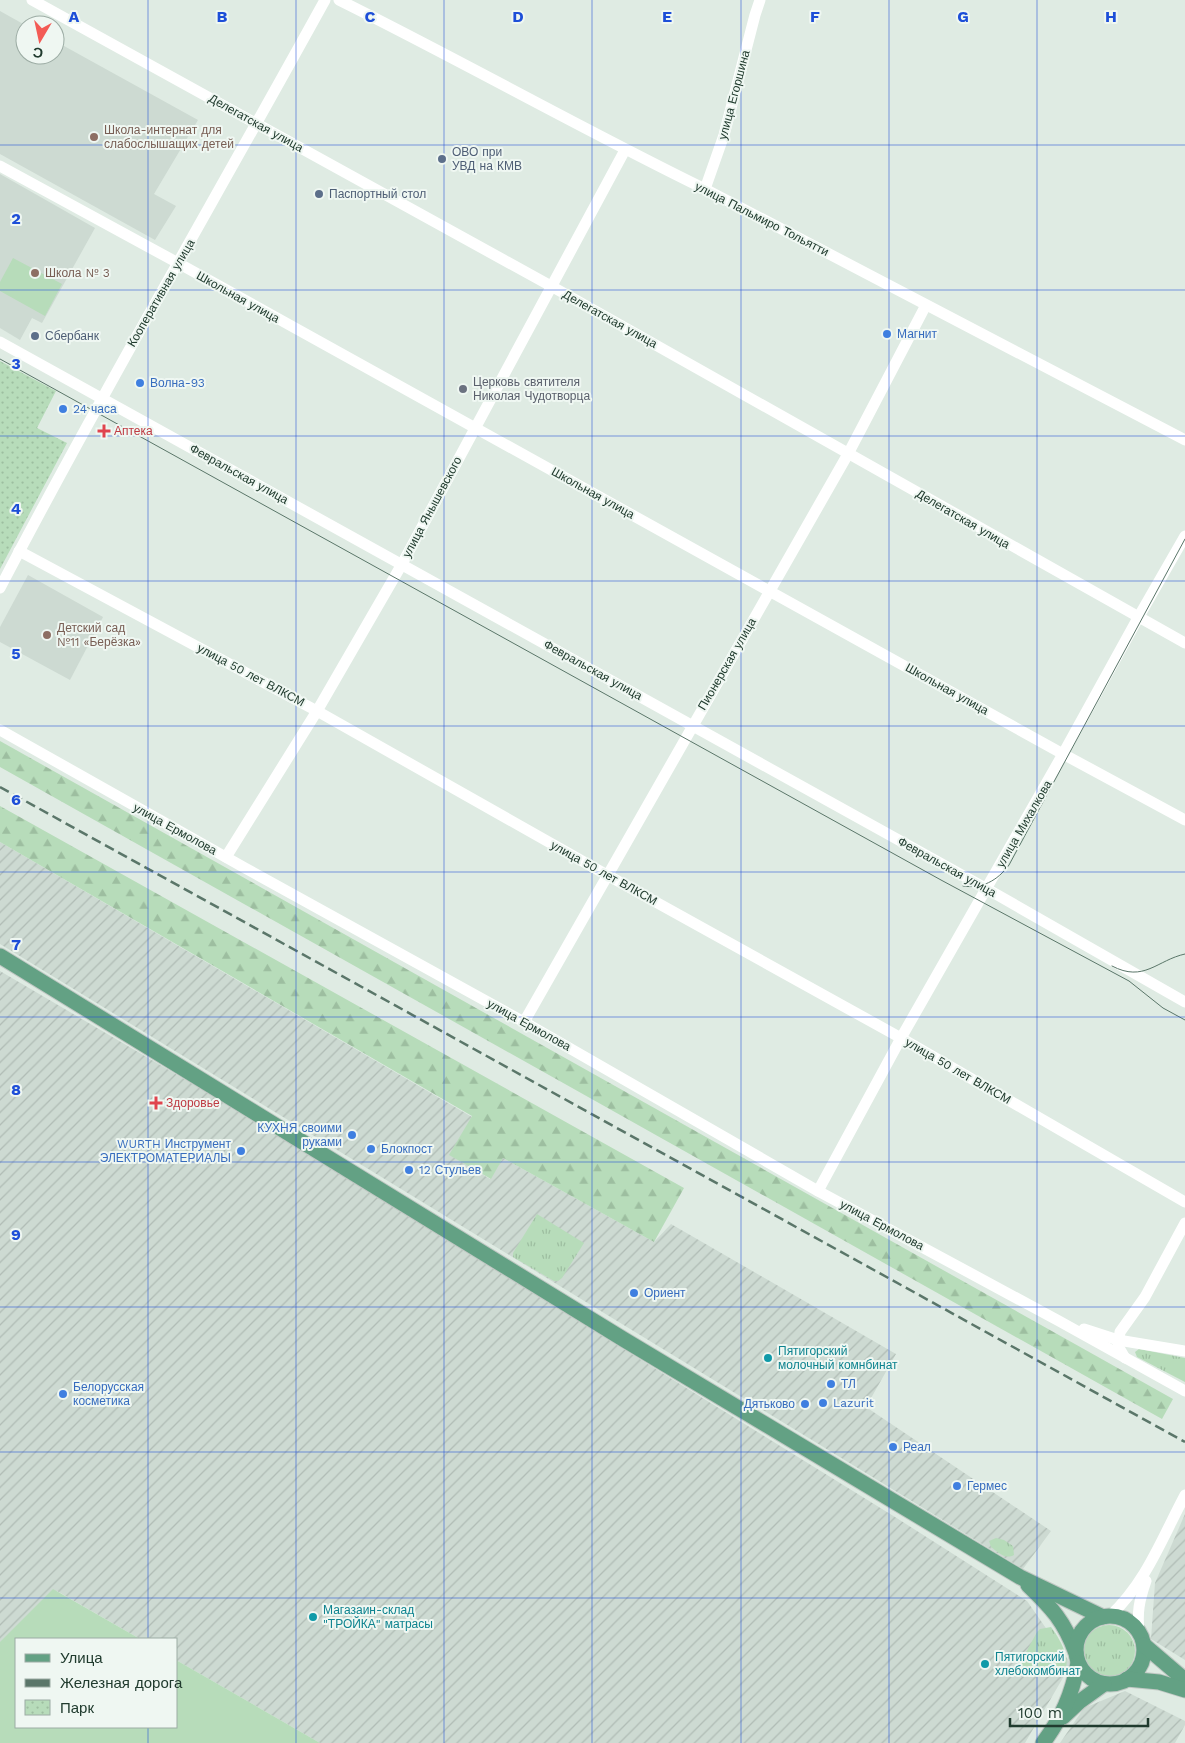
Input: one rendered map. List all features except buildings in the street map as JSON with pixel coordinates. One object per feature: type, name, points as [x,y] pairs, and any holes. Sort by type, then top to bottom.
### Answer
[{"type":"main road","points":[[0,956],[623,1339],[1020,1577],[1106,1616],[1125,1620],[1133,1625],[1141,1639],[1185,1680]]},
{"type":"main road","points":[[1020,1577],[1052,1608],[1070,1636],[1077,1658],[1088,1677],[1104,1684],[1127,1680],[1159,1682],[1185,1690]]},
{"type":"main road","points":[[1059,1722],[1068,1702],[1077,1658],[1076,1643],[1080,1633],[1087,1625],[1106,1616]]},
{"type":"main road","points":[[1127,1680],[1141,1665],[1144,1655],[1141,1639]]},
{"type":"main road","points":[[1044,1743],[1059,1722],[1079,1702],[1104,1684]]},
{"type":"street","name":"Делегатская улица","points":[[32,0],[551,286],[1185,643]]},
{"type":"street","name":"Кооперативная улица","points":[[0,588],[101,399],[325,0]]},
{"type":"street","name":"улица Пальмиро Тольятти","points":[[339,0],[447,54],[625,150],[706,190],[1185,440]]},
{"type":"street","name":"улица Егоршина","points":[[706,190],[724,135],[760,0]]},
{"type":"street","name":"улица Янышевского","points":[[226,857],[317,711],[402,564],[625,150]]},
{"type":"street","name":"Школьная улица","points":[[0,166],[1185,820]]},
{"type":"street","name":"Пионерская улица","points":[[524,1022],[848,454],[926,305]]},
{"type":"street","name":"Февральская улица","points":[[0,342],[987,889],[1185,1002]]},
{"type":"street","name":"улица Михалкова","points":[[818,1191],[901,1038],[1185,536]]},
{"type":"street","name":"улица 50 лет ВЛКСМ","points":[[20,550],[317,711],[606,876],[901,1038],[1185,1202]]},
{"type":"street","name":"улица Ермолова","points":[[0,730],[524,1022],[818,1191],[1185,1391]]},
{"type":"street","points":[[1124,1358],[1119,1350],[1118,1340],[1120,1332],[1145,1297],[1185,1223]]},
{"type":"street","name":"улица Ермолова","points":[[1058,1321],[1118,1340],[1185,1351]]},
{"type":"street","points":[[1106,1616],[1133,1592],[1148,1570],[1185,1495]]},
{"type":"street","points":[[1141,1639],[1137,1614],[1148,1570]]},
{"type":"shaded area","name":"Школа-интернат для слабослышащих детей","points":[[0,11],[15,19],[15,65],[65,65],[65,47],[198,120],[154,194],[176,206],[155,240],[0,154]]},
{"type":"shaded area","name":"Школа № 3","points":[[0,174],[95,228],[42,323],[32,318],[20,340],[0,328]]},
{"type":"shaded area","name":"Детский сад №11 «Берёзка»","points":[[28,575],[103,617],[70,680],[0,642],[0,627]]},
{"type":"shaded area","points":[[0,842],[472,1117],[450,1155],[490,1179],[503,1158],[654,1242],[671,1224],[896,1354],[866,1407],[1051,1531],[1023,1569],[0,944]]},
{"type":"shaded area","points":[[0,971],[242,1113],[895,1517],[1027,1601],[1071,1664],[1025,1743],[320,1743],[178,1661],[178,1638],[138,1638],[57,1591],[0,1645]]},
{"type":"shaded area","points":[[1185,1514],[1185,1660],[1151,1639],[1155,1583]]},
{"type":"shaded area","points":[[1125,1691],[1185,1721],[1185,1725],[1175,1743],[1060,1743],[1084,1708]]},
{"type":"green space","points":[[13,258],[62,284],[45,316],[0,291],[0,282]]},
{"type":"green space","points":[[0,361],[56,391],[37,428],[67,443],[0,569]]},
{"type":"green space","points":[[0,741],[1173,1399],[1162,1419],[0,767]]},
{"type":"green space","points":[[0,806],[684,1188],[654,1242],[503,1158],[491,1179],[449,1155],[472,1116],[0,842]]},
{"type":"green space","points":[[537,1214],[584,1243],[562,1278],[558,1281],[554,1281],[513,1257],[513,1253]]},
{"type":"green space","points":[[1139,1349],[1185,1358],[1185,1382],[1137,1357],[1135,1352]]},
{"type":"green space","points":[[996,1538],[1004,1540],[1013,1546],[1014,1555],[1005,1556],[991,1547],[989,1541]]},
{"type":"green space","points":[[53,1589],[138,1638],[15,1638],[15,1728],[178,1728],[178,1661],[320,1743],[0,1743],[0,1642]]},
{"type":"green space","points":[[1109,1625],[1119,1627],[1127,1633],[1133,1641],[1135,1651],[1133,1661],[1127,1669],[1119,1675],[1109,1677],[1099,1675],[1091,1669],[1085,1661],[1083,1651],[1085,1641],[1091,1633],[1099,1627]]},
{"type":"green space","points":[[1051,1627],[1064,1650],[1067,1663],[1066,1669],[1059,1675],[1054,1676],[1020,1673],[1017,1669],[1037,1632],[1040,1629]]},
{"type":"tram line","points":[[0,359],[941,880],[1129,981],[1163,1008],[1185,1020]]},
{"type":"tram line","points":[[963,886],[970,887],[989,883],[1009,865],[1185,539]]},
{"type":"tram line","points":[[1112,966],[1123,971],[1142,971],[1185,954]]},
{"type":"railway","points":[[0,787],[1185,1442]]},
{"type":"place","name":"Школа-интернат для слабослышащих детей","points":[[94,137]]},
{"type":"place","name":"ОВО при УВД на КМВ","points":[[442,159]]},
{"type":"place","name":"Паспортный стол","points":[[319,194]]},
{"type":"place","name":"Школа № 3","points":[[35,273]]},
{"type":"place","name":"Магнит","points":[[887,334]]},
{"type":"place","name":"Сбербанк","points":[[35,336]]},
{"type":"place","name":"Волна-93","points":[[140,383]]},
{"type":"place","name":"Церковь святителя Николая Чудотворца","points":[[463,389]]},
{"type":"place","name":"24 часа","points":[[63,409]]},
{"type":"place","name":"Аптека","points":[[104,431]]},
{"type":"place","name":"Детский сад №11 «Берёзка»","points":[[47,635]]},
{"type":"place","name":"Здоровье","points":[[156,1103]]},
{"type":"place","name":"КУХНЯ своими руками","points":[[352,1135]]},
{"type":"place","name":"Блокпост","points":[[371,1149]]},
{"type":"place","name":"WURTH Инструмент ЭЛЕКТРОМАТЕРИАЛЫ","points":[[241,1151]]},
{"type":"place","name":"12 Стульев","points":[[409,1170]]},
{"type":"place","name":"Ориент","points":[[634,1293]]},
{"type":"place","name":"Пятигорский молочный комнбинат","points":[[768,1358]]},
{"type":"place","name":"ТЛ","points":[[831,1384]]},
{"type":"place","name":"Белорусская косметика","points":[[63,1394]]},
{"type":"place","name":"Lazurit","points":[[823,1403]]},
{"type":"place","name":"Дятьково","points":[[805,1404]]},
{"type":"place","name":"Реал","points":[[893,1447]]},
{"type":"place","name":"Гермес","points":[[957,1486]]},
{"type":"place","name":"Магазаин-склад \"ТРОЙКА\" матрасы","points":[[313,1617]]},
{"type":"place","name":"Пятигорский хлебокомбинат","points":[[985,1664]]}]
